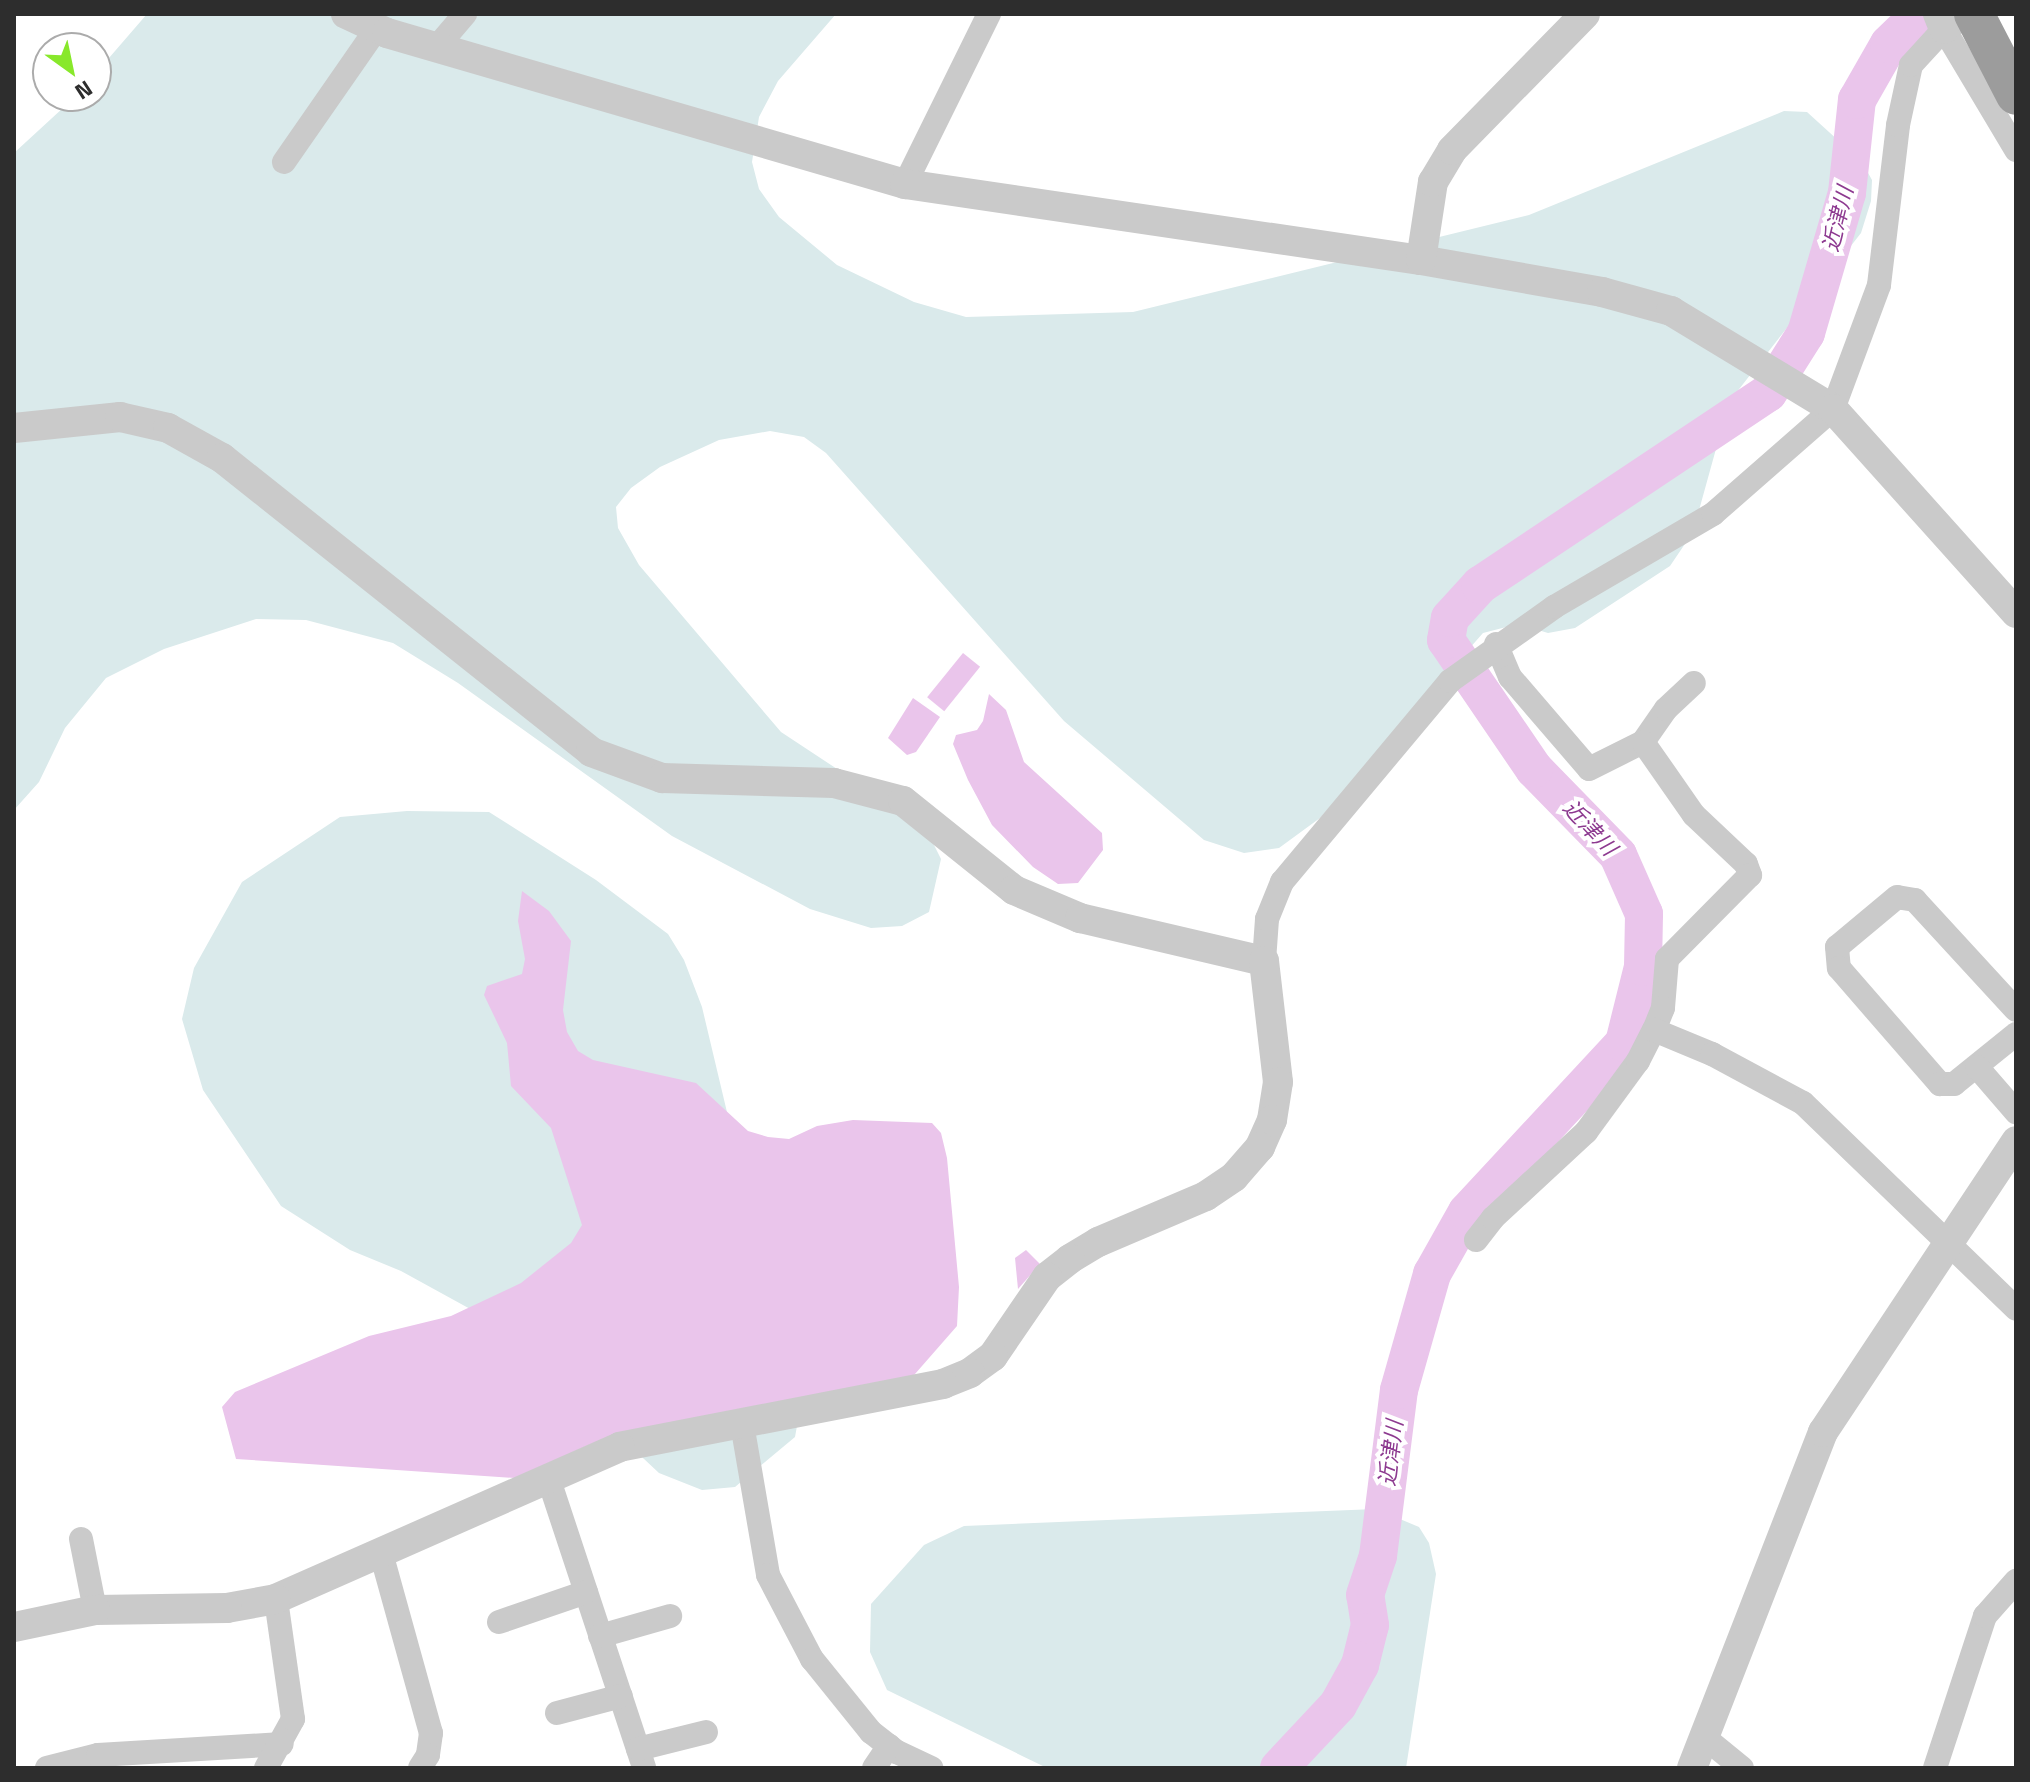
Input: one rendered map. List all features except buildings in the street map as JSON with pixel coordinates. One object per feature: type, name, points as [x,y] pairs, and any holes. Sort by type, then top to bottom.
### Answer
[{"type":"highway","points":[[2004,14],[2016,38]]},
{"type":"highway","points":[[1957,18],[2016,95]]},
{"type":"street","points":[[346,14],[436,48],[905,184],[1421,260],[1641,301],[1671,311],[1825,402],[2016,613]]},
{"type":"street","points":[[436,48],[465,14]]},
{"type":"street","points":[[905,184],[989,14]]},
{"type":"street","points":[[1421,260],[1433,182],[1452,150],[1585,14]]},
{"type":"street","points":[[14,1627],[95,1610],[227,1608],[276,1599],[620,1447],[943,1384],[970,1373],[993,1356],[1047,1277],[1070,1259],[1098,1242],[1206,1196],[1234,1177],[1260,1147],[1272,1120],[1278,1082],[1264,961],[1267,919],[1282,882],[1450,681],[1496,644],[1713,514],[1825,402],[1879,285],[1898,125],[1911,65],[1957,18],[2016,150]]},
{"type":"street","points":[[284,162],[377,28]]},
{"type":"street","points":[[14,428],[120,417],[168,428],[222,458],[591,752],[662,778],[834,783],[903,801],[1014,890],[1080,918],[1264,961]]},
{"type":"street","points":[[1496,644],[1510,677],[1589,769],[1643,742],[1666,709],[1694,683]]},
{"type":"street","points":[[1476,1240],[1586,1132],[1638,1061],[1654,1030],[1663,1008],[1667,959],[1750,875],[1746,864],[1694,815],[1643,742]]},
{"type":"street","points":[[2016,1010],[1915,900],[1897,897],[1837,947],[1839,968],[1940,1084],[1954,1084],[2016,1034]]},
{"type":"street","points":[[1654,1030],[1712,1054],[1803,1103],[2016,1309]]},
{"type":"street","points":[[1977,1067],[2016,1112]]},
{"type":"street","points":[[1692,1768],[1823,1432],[1945,1243],[2016,1141]]},
{"type":"street","points":[[742,1424],[768,1575],[812,1659],[871,1732],[889,1746],[932,1768]]},
{"type":"street","points":[[548,1477],[641,1759],[706,1732]]},
{"type":"street","points":[[81,1539],[95,1610]]},
{"type":"street","points":[[381,1553],[431,1733],[428,1755],[420,1768]]},
{"type":"street","points":[[1935,1768],[1985,1616],[2016,1581]]},
{"type":"street","points":[[499,1622],[586,1592]]},
{"type":"street","points":[[266,1768],[282,1744],[293,1719],[276,1599]]},
{"type":"street","points":[[600,1636],[670,1616]]},
{"type":"street","points":[[557,1713],[621,1696]]},
{"type":"street","points":[[1704,1737],[1742,1768]]},
{"type":"street","points":[[47,1768],[98,1755],[282,1744]]},
{"type":"street","points":[[874,1768],[889,1746]]},
{"type":"shaded area","points":[[147,14],[836,14],[778,81],[759,117],[752,162],[759,189],[779,217],[837,265],[914,302],[966,317],[1133,312],[1529,215],[1784,111],[1807,112],[1862,162],[1872,180],[1871,201],[1861,233],[1729,402],[1693,532],[1670,566],[1575,628],[1548,633],[1518,624],[1483,633],[1320,818],[1279,848],[1244,853],[1204,840],[1064,721],[826,453],[804,437],[770,431],[719,440],[660,467],[631,488],[616,507],[618,528],[639,565],[781,732],[925,827],[941,859],[929,912],[902,926],[871,928],[810,909],[672,836],[458,683],[393,643],[306,620],[256,619],[164,649],[106,678],[65,728],[39,782],[14,810],[14,153],[59,112],[112,112],[112,54]]},
{"type":"shaded area","points":[[963,653],[980,667],[944,711],[927,697]]},
{"type":"shaded area","points":[[989,694],[1006,710],[1024,762],[1102,833],[1103,850],[1078,883],[1058,884],[1033,867],[992,825],[968,780],[953,744],[956,735],[977,730],[983,721]]},
{"type":"shaded area","points":[[913,698],[940,717],[916,752],[907,755],[888,738]]},
{"type":"shaded area","points":[[407,811],[489,812],[596,880],[668,934],[684,960],[702,1007],[799,1415],[795,1437],[735,1487],[702,1490],[659,1473],[503,1327],[401,1271],[350,1250],[281,1206],[203,1090],[182,1019],[194,968],[242,882],[340,817]]},
{"type":"shaded area","points":[[522,891],[549,911],[571,941],[563,1010],[567,1032],[578,1051],[593,1060],[696,1083],[748,1131],[768,1137],[789,1139],[817,1126],[853,1120],[932,1123],[941,1133],[947,1158],[959,1287],[957,1326],[908,1382],[591,1444],[515,1478],[236,1459],[222,1407],[235,1392],[369,1336],[451,1316],[521,1283],[571,1243],[582,1225],[551,1128],[511,1086],[507,1043],[484,995],[487,986],[522,974],[525,959],[518,921]]},
{"type":"shaded area","points":[[1026,1250],[1040,1264],[1018,1289],[1015,1258]]},
{"type":"shaded area","points":[[1376,1509],[1419,1527],[1429,1543],[1436,1574],[1406,1768],[1047,1768],[887,1690],[870,1652],[871,1604],[924,1545],[964,1526]]},
{"type":"waterway","name":"近津川","points":[[1279,1768],[1338,1705],[1360,1665],[1370,1625],[1365,1595],[1378,1556],[1399,1390],[1432,1274],[1467,1212],[1624,1043],[1643,967],[1644,914],[1618,855],[1534,769],[1446,640],[1450,618],[1480,585],[1768,393],[1806,333],[1847,193],[1857,100],[1889,44],[1920,14]]}]
